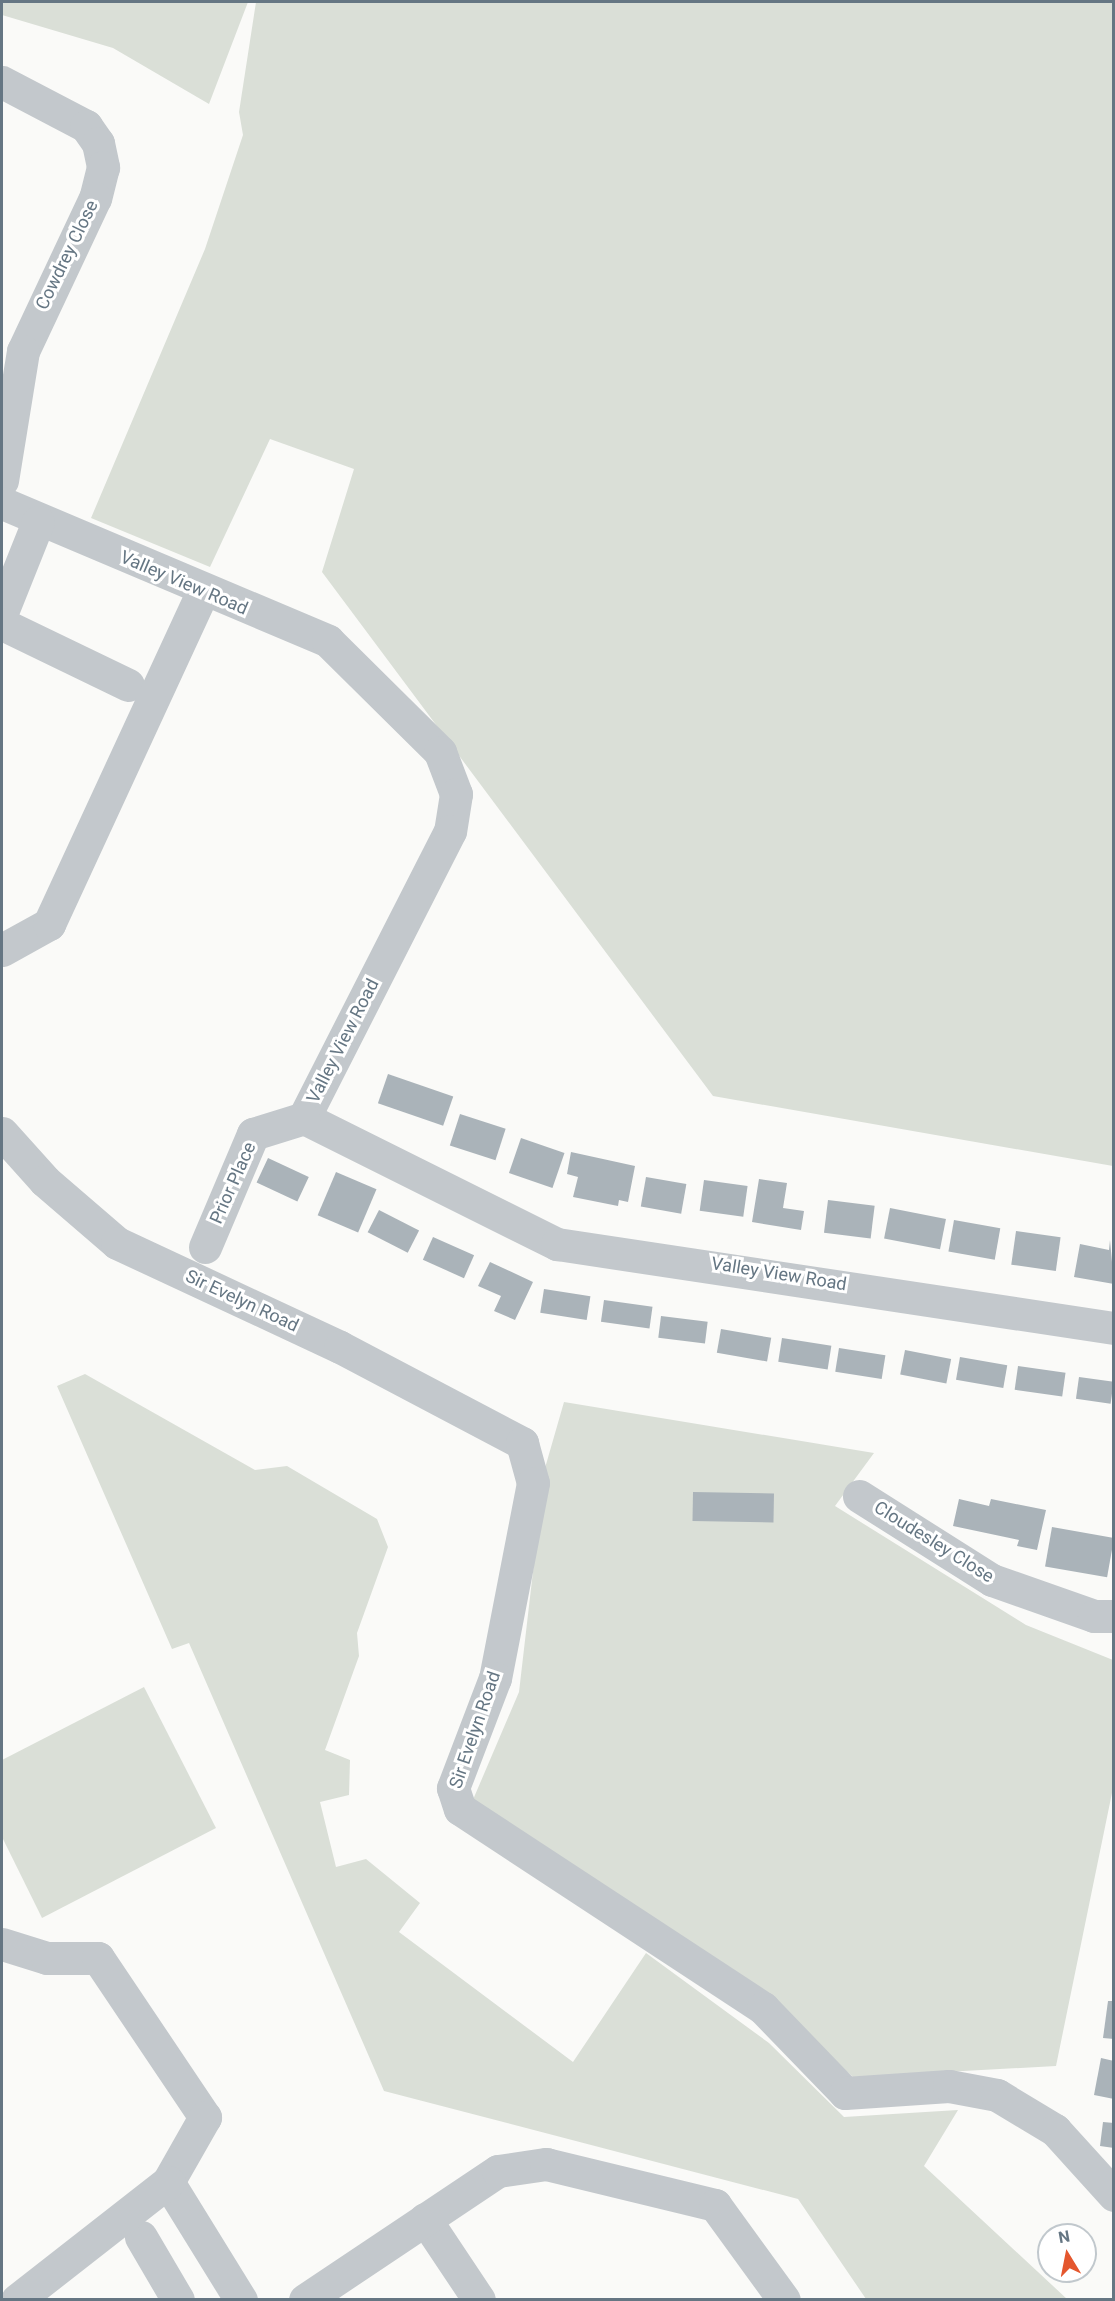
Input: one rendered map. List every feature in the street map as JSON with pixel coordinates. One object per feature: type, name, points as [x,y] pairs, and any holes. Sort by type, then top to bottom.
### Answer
[{"type":"street","name":"Cowdrey Close","points":[[2,82],[86,126],[98,143],[103,168],[95,198],[23,351],[2,480]]},
{"type":"street","name":"Valley View Road","points":[[2,503],[38,522],[328,641],[440,752],[456,794],[450,831],[304,1118],[557,1244],[1113,1328]]},
{"type":"street","points":[[2,612],[38,522]]},
{"type":"street","points":[[2,950],[49,924],[203,591]]},
{"type":"street","points":[[2,624],[128,686]]},
{"type":"street","name":"Prior Place","points":[[205,1247],[253,1134],[304,1118]]},
{"type":"street","name":"Sir Evelyn Road","points":[[2,1133],[45,1182],[117,1243],[340,1347],[522,1443],[533,1483],[510,1582],[495,1678],[453,1788],[460,1809],[762,2008],[845,2093],[948,2086],[997,2095],[1055,2130],[1113,2195]]},
{"type":"street","name":"Cloudesley Close","points":[[859,1496],[992,1580],[1094,1616],[1113,1616]]},
{"type":"street","points":[[2,1944],[47,1958],[98,1958],[205,2118],[168,2181],[17,2300]]},
{"type":"street","points":[[307,2299],[498,2171],[546,2164],[715,2205],[784,2300]]},
{"type":"street","points":[[168,2181],[241,2300]]},
{"type":"street","points":[[426,2219],[479,2300]]},
{"type":"street","points":[[141,2237],[178,2300]]},
{"type":"street","points":[[2,2293],[6,2300]]},
{"type":"shaded area","points":[[2,2],[248,2],[209,104],[113,48],[2,15]]},
{"type":"shaded area","points":[[256,2],[1113,2],[1113,1166],[713,1096],[322,572],[354,469],[270,439],[210,567],[91,518],[205,249],[243,135],[239,112]]},
{"type":"shaded area","points":[[85,1374],[255,1470],[287,1466],[377,1519],[388,1547],[357,1633],[359,1656],[325,1750],[350,1760],[349,1795],[320,1802],[336,1867],[366,1859],[420,1903],[399,1932],[573,2062],[646,1953],[769,2043],[844,2117],[958,2110],[924,2166],[1037,2271],[1037,2283],[1050,2283],[1067,2299],[866,2299],[798,2199],[384,2091],[189,1643],[172,1649],[57,1386]]},
{"type":"shaded area","points":[[564,1402],[874,1453],[835,1506],[1026,1625],[1113,1660],[1113,1788],[1056,2066],[853,2077],[730,1968],[472,1802],[519,1692],[545,1468]]},
{"type":"shaded area","points":[[144,1687],[216,1828],[42,1918],[2,1837],[2,1760]]},
{"type":"building","points":[[388,1074],[453,1096],[443,1126],[378,1103]]},
{"type":"building","points":[[460,1114],[506,1129],[495,1160],[450,1145]]},
{"type":"building","points":[[521,1138],[564,1153],[552,1188],[509,1173]]},
{"type":"building","points":[[571,1152],[635,1166],[628,1202],[619,1200],[618,1206],[573,1197],[578,1177],[567,1174]]},
{"type":"building","points":[[268,1158],[309,1177],[297,1201],[257,1182]]},
{"type":"building","points":[[336,1172],[377,1189],[358,1232],[318,1215]]},
{"type":"building","points":[[646,1177],[686,1184],[681,1214],[641,1207]]},
{"type":"building","points":[[759,1179],[787,1183],[783,1208],[804,1211],[801,1230],[752,1222]]},
{"type":"building","points":[[704,1180],[748,1186],[743,1217],[700,1211]]},
{"type":"building","points":[[828,1200],[875,1206],[871,1238],[824,1233]]},
{"type":"building","points":[[890,1208],[946,1219],[940,1249],[884,1238]]},
{"type":"building","points":[[379,1210],[419,1230],[408,1253],[368,1232]]},
{"type":"building","points":[[954,1220],[1000,1228],[995,1260],[948,1252]]},
{"type":"building","points":[[1016,1231],[1061,1237],[1056,1271],[1011,1265]]},
{"type":"building","points":[[433,1237],[474,1255],[464,1278],[423,1260]]},
{"type":"building","points":[[1110,1240],[1114,1284],[1074,1277],[1080,1244],[1109,1250]]},
{"type":"building","points":[[490,1262],[533,1282],[515,1320],[494,1311],[501,1296],[478,1286]]},
{"type":"building","points":[[544,1289],[590,1296],[587,1320],[540,1313]]},
{"type":"building","points":[[604,1300],[653,1307],[649,1329],[601,1322]]},
{"type":"building","points":[[661,1316],[708,1322],[705,1344],[658,1338]]},
{"type":"building","points":[[721,1329],[771,1338],[767,1361],[717,1353]]},
{"type":"building","points":[[782,1338],[831,1346],[828,1370],[778,1362]]},
{"type":"building","points":[[839,1348],[885,1355],[882,1379],[835,1372]]},
{"type":"building","points":[[905,1350],[951,1359],[946,1384],[900,1375]]},
{"type":"building","points":[[960,1357],[1007,1365],[1003,1388],[956,1380]]},
{"type":"building","points":[[1018,1366],[1066,1373],[1062,1396],[1015,1390]]},
{"type":"building","points":[[1079,1377],[1114,1382],[1111,1404],[1076,1399]]},
{"type":"building","points":[[693,1492],[774,1493],[773,1522],[692,1521]]},
{"type":"building","points":[[959,1499],[989,1506],[991,1499],[1046,1510],[1037,1550],[1017,1546],[1019,1540],[953,1526]]},
{"type":"building","points":[[1052,1527],[1114,1538],[1107,1577],[1045,1566]]},
{"type":"building","points":[[1108,2001],[1114,2001],[1114,2039],[1103,2038]]},
{"type":"building","points":[[1101,2058],[1114,2061],[1114,2099],[1094,2095]]},
{"type":"building","points":[[1103,2122],[1114,2123],[1114,2148],[1100,2146]]}]
